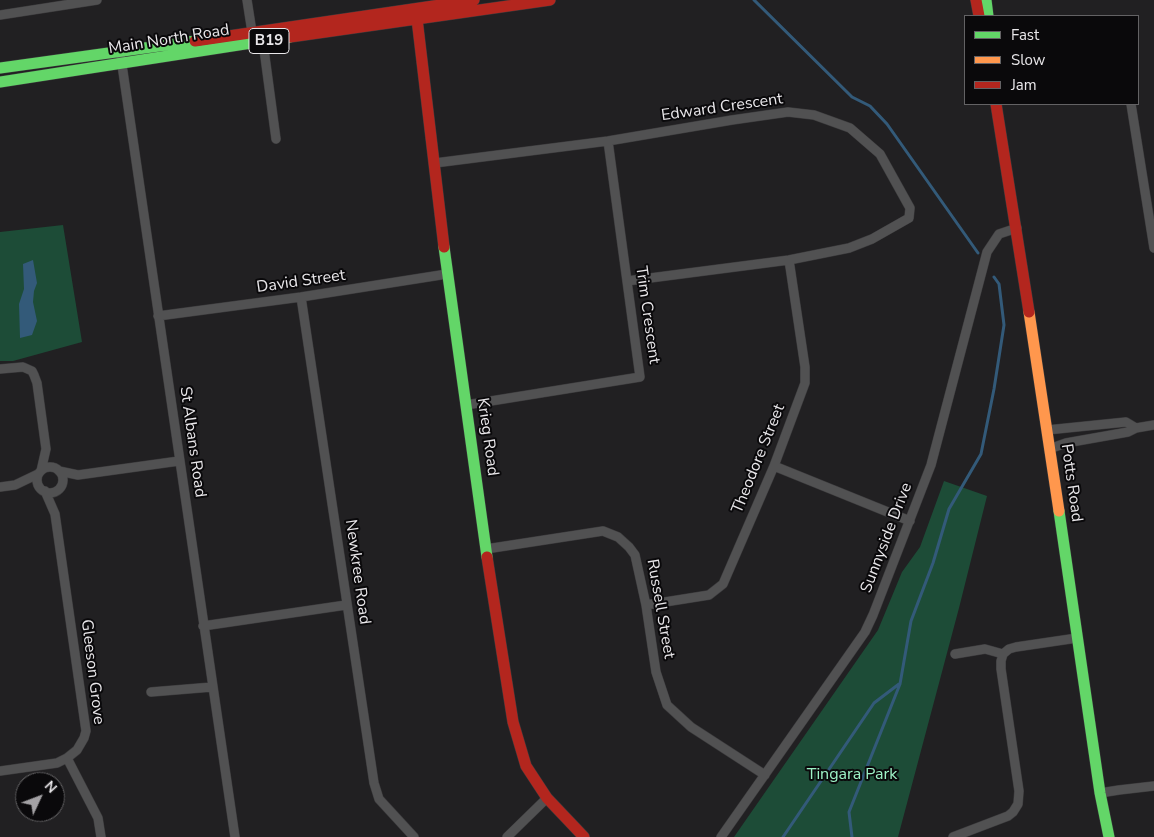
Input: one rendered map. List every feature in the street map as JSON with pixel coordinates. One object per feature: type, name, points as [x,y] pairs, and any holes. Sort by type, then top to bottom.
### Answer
[{"type":"street","points":[[0,15],[97,0]]},
{"type":"street","points":[[247,0],[252,32],[263,42],[276,139]]},
{"type":"street","name":"Main North Road","points":[[0,82],[252,32],[474,0]]},
{"type":"street","name":"Main North Road","points":[[0,68],[121,58],[263,42],[550,0]]},
{"type":"street","points":[[976,0],[979,15]]},
{"type":"street","points":[[986,0],[988,15]]},
{"type":"street","points":[[394,12],[417,19],[431,6]]},
{"type":"street","name":"Krieg Road","points":[[417,19],[447,274],[513,722],[526,766],[548,798],[584,837]]},
{"type":"street","name":"St Albans Road","points":[[121,58],[235,837]]},
{"type":"street","name":"Potts Road","points":[[997,105],[1108,837]]},
{"type":"street","points":[[1131,105],[1154,248]]},
{"type":"street","name":"Edward Crescent","points":[[435,163],[608,140],[788,112],[814,115],[850,128],[880,154],[910,208],[909,218],[872,239],[850,248],[789,260],[627,280]]},
{"type":"street","name":"Trim Crescent","points":[[466,405],[640,377],[608,140]]},
{"type":"street","name":"Sunnyside Drive","points":[[721,837],[865,632],[931,465],[987,252],[1000,234],[1017,228]]},
{"type":"street","name":"Theodore Street","points":[[646,605],[709,595],[723,584],[774,466],[805,383],[805,367],[789,260]]},
{"type":"street","name":"David Street","points":[[158,316],[301,297],[447,274]]},
{"type":"street","name":"Newkree Road","points":[[301,297],[346,605],[376,792],[386,808],[414,837]]},
{"type":"street","points":[[0,369],[23,367],[32,371],[37,383],[46,449],[62,476],[60,487]]},
{"type":"street","points":[[1047,430],[1126,422],[1136,428]]},
{"type":"street","points":[[1049,449],[1066,443],[1128,432],[1136,428],[1154,425]]},
{"type":"street","points":[[43,490],[38,484],[46,449]]},
{"type":"street","points":[[14,485],[51,467],[78,475],[180,461]]},
{"type":"street","points":[[774,466],[910,521]]},
{"type":"street","points":[[0,487],[14,485],[50,493],[78,475]]},
{"type":"street","name":"Gleeson Grove","points":[[55,514],[60,487]]},
{"type":"street","name":"Gleeson Grove","points":[[43,490],[55,514],[86,724],[84,738],[77,750],[68,758]]},
{"type":"street","name":"Russell Street","points":[[486,549],[603,531],[618,537],[635,555],[646,605],[656,672],[667,705],[691,728],[765,775]]},
{"type":"street","points":[[203,626],[346,605]]},
{"type":"street","points":[[954,837],[1008,816],[1014,812],[1018,804],[1019,791],[1001,669],[1003,654],[1016,646],[1077,638]]},
{"type":"street","points":[[955,654],[985,649],[1003,654]]},
{"type":"street","points":[[150,692],[212,687]]},
{"type":"street","points":[[0,771],[57,762],[68,758],[98,818],[101,837]]},
{"type":"street","points":[[1100,794],[1154,786]]},
{"type":"street","points":[[508,837],[548,798]]},
{"type":"green space","points":[[63,225],[82,342],[13,361],[0,361],[0,232]]},
{"type":"green space","name":"Tingara Park","points":[[944,481],[987,496],[898,837],[734,837],[878,630],[902,572],[920,547]]},
{"type":"water","points":[[33,260],[37,283],[33,302],[37,321],[32,335],[20,338],[19,304],[24,289],[23,264]]},
{"type":"waterway","points":[[754,0],[852,97],[870,106],[887,124],[978,253]]},
{"type":"waterway","points":[[852,837],[849,812],[900,684],[911,621],[933,563],[949,509],[981,454],[1004,325],[999,284],[994,277]]},
{"type":"waterway","points":[[783,837],[874,703],[899,684]]},
{"type":"traffic: fast","points":[[986,0],[988,15]]},
{"type":"traffic: fast","points":[[0,82],[290,37]]},
{"type":"traffic: fast","points":[[0,68],[195,41]]},
{"type":"traffic: fast","points":[[444,247],[487,557]]},
{"type":"traffic: fast","points":[[1059,511],[1100,793],[1109,837]]},
{"type":"traffic: slow","points":[[1029,312],[1059,511]]},
{"type":"traffic: jam","points":[[195,41],[474,0]]},
{"type":"traffic: jam","points":[[290,37],[550,0]]},
{"type":"traffic: jam","points":[[976,0],[979,15]]},
{"type":"traffic: jam","points":[[417,19],[444,247]]},
{"type":"traffic: jam","points":[[996,105],[1029,312]]},
{"type":"traffic: jam","points":[[487,557],[513,722],[526,766],[547,798],[584,837]]}]
